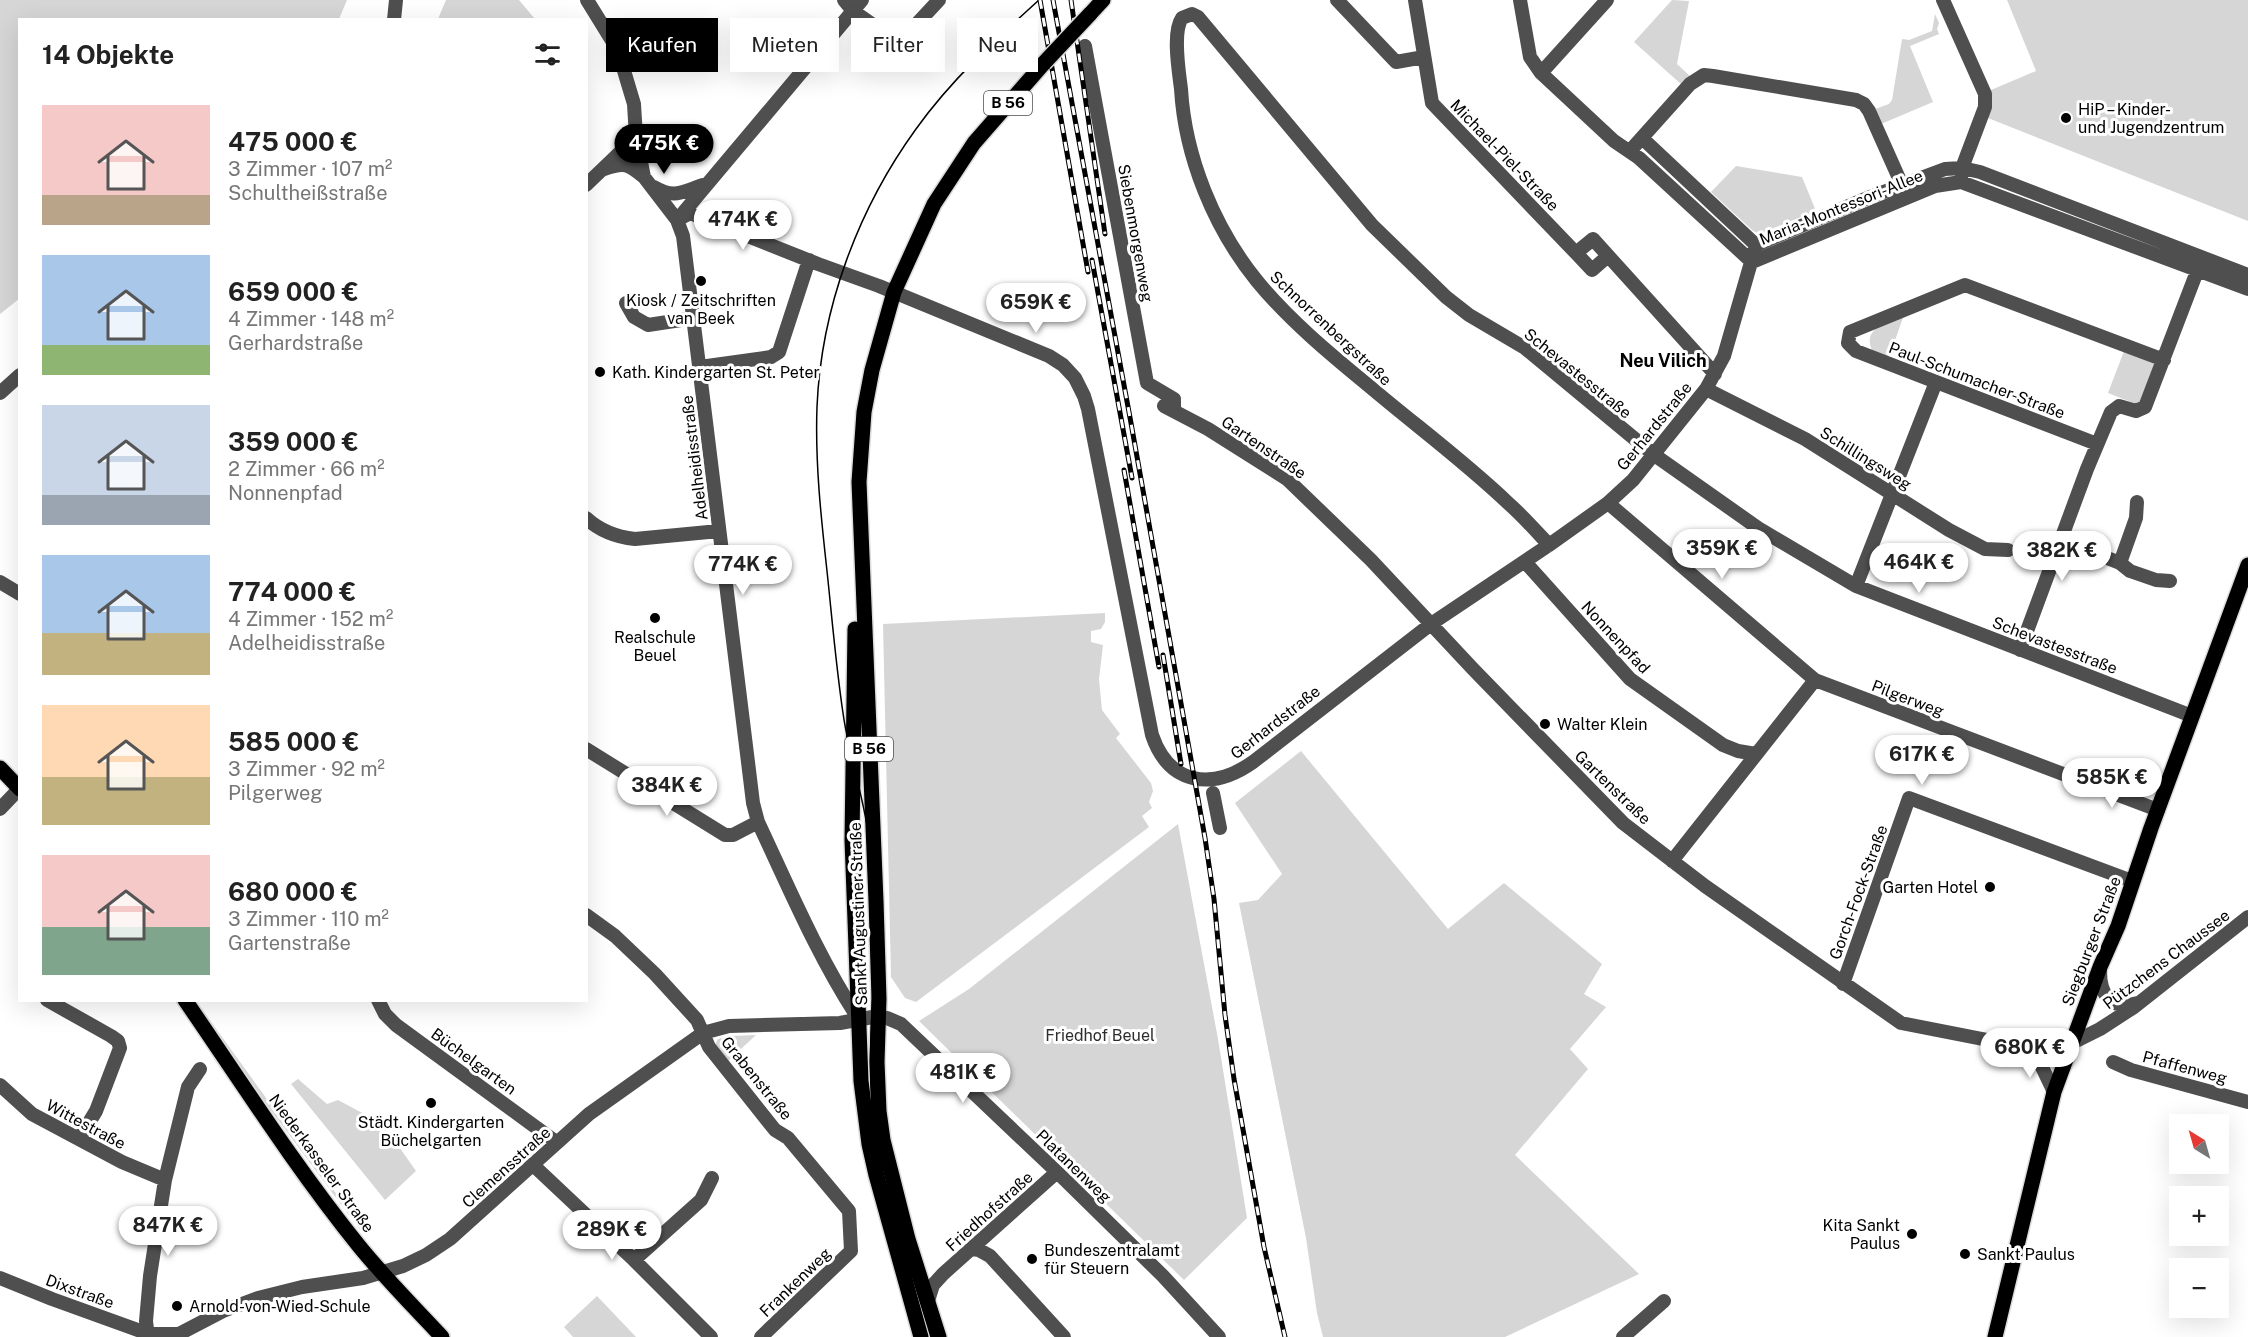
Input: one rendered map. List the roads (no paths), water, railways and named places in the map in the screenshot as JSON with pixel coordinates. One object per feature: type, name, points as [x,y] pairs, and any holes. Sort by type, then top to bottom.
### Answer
[{"type":"main road","name":"Sankt Augustiner Straße","points":[[921,1337],[869,1144],[861,1081],[852,829],[855,502],[859,482],[866,401],[872,370],[894,292],[934,204],[974,144],[1044,63],[1103,0]]},
{"type":"main road","name":"Sankt Augustiner Straße","points":[[859,482],[873,805],[879,1112],[892,1178],[917,1269],[939,1337]]},
{"type":"main road","name":"Siegburger Straße","points":[[1995,1337],[2054,1092],[2100,967],[2118,926],[2132,881],[2248,565]]},
{"type":"main road","points":[[0,768],[18,788]]},
{"type":"main road","name":"Niederkasseler Straße","points":[[186,1002],[292,1155],[382,1272],[442,1337]]},
{"type":"street","points":[[394,18],[396,0]]},
{"type":"street","name":"Adelheidisstraße","points":[[587,0],[616,47],[634,104],[636,137],[648,181],[677,220],[686,247],[754,824],[843,996],[858,1018]]},
{"type":"street","points":[[677,220],[853,4],[899,43],[939,0]]},
{"type":"street","points":[[1337,0],[1395,63],[1424,57]]},
{"type":"street","name":"Michael-Piel-Straße","points":[[1415,0],[1432,103],[1592,270],[1608,256]]},
{"type":"street","name":"Maria-Montessori-Allee","points":[[1520,0],[1530,57],[1541,73],[1614,141],[1630,152],[1752,262],[1935,186],[1961,182],[2200,263],[2248,275]]},
{"type":"street","points":[[1541,73],[1607,0]]},
{"type":"street","points":[[1943,0],[1985,94],[1985,107],[1962,168],[1961,182]]},
{"type":"street","name":"Schevastesstraße","points":[[1178,41],[1178,22],[1192,14],[1215,37],[1372,225],[1446,297],[1469,315],[1525,348],[1653,454],[1758,528],[1856,586],[2192,716]]},
{"type":"street","name":"Schnorrenbergstraße","points":[[1178,41],[1181,99],[1186,131],[1200,181],[1229,240],[1257,281],[1283,310],[1341,364],[1508,502],[1549,545]]},
{"type":"street","name":"Siebenmorgenweg","points":[[1085,46],[1147,383],[1174,399],[1169,408]]},
{"type":"street","points":[[1630,152],[1688,87],[1704,75],[1856,100],[1869,111],[1902,185]]},
{"type":"street","points":[[588,182],[636,137]]},
{"type":"street","name":"Maria-Montessori-Allee","points":[[1642,138],[1755,246],[1902,185],[1945,169],[1962,168],[1980,172],[2200,263],[2248,289]]},
{"type":"street","points":[[599,171],[620,164],[630,165],[667,194],[678,194],[705,184]]},
{"type":"street","name":"Gerhardstraße","points":[[677,220],[690,213],[894,292],[1048,356],[1068,369],[1084,396],[1095,440],[1150,727],[1164,759],[1178,771],[1205,780],[1220,779],[1238,772],[1431,624],[1608,503],[1633,480],[1706,389],[1724,357],[1755,246]]},
{"type":"street","points":[[1576,253],[1593,239],[1715,374]]},
{"type":"street","points":[[700,367],[771,357],[779,352],[809,260]]},
{"type":"street","points":[[2020,650],[2111,412],[2119,406],[2136,411],[2145,407],[2200,263]]},
{"type":"street","name":"Paul-Schumacher-Straße","points":[[2097,444],[1856,351],[1848,343],[1850,332],[1965,285],[2164,360]]},
{"type":"street","points":[[626,303],[634,317],[648,325],[694,318]]},
{"type":"street","points":[[0,393],[18,377]]},
{"type":"street","points":[[1856,586],[1936,382]]},
{"type":"street","name":"Schillingsweg","points":[[1706,389],[1805,440],[1949,530],[1985,549],[2008,550]]},
{"type":"street","name":"Gartenstraße","points":[[1169,408],[1208,429],[1287,479],[1363,552],[1623,823],[1843,984],[1901,1023],[2008,1044],[2058,1050],[2072,1045]]},
{"type":"street","points":[[2120,563],[2136,518],[2137,502]]},
{"type":"street","points":[[1608,503],[1815,680],[1672,861]]},
{"type":"street","points":[[588,519],[608,533],[639,540],[719,531]]},
{"type":"street","points":[[2061,540],[2120,563],[2130,571],[2156,580],[2170,581]]},
{"type":"street","name":"Nonnenpfad","points":[[1525,561],[1630,679],[1723,745],[1737,751],[1756,754]]},
{"type":"street","points":[[0,582],[18,593]]},
{"type":"street","name":"Pilgerweg","points":[[1815,680],[2158,810]]},
{"type":"street","points":[[588,750],[725,835],[733,835],[754,824]]},
{"type":"street","points":[[0,809],[18,790]]},
{"type":"street","points":[[1213,793],[1220,828]]},
{"type":"street","name":"Gorch-Fock-Straße","points":[[1843,984],[1909,798],[2132,881]]},
{"type":"street","name":"Grabenstraße","points":[[588,916],[615,936],[655,974],[697,1020],[709,1047],[775,1130],[788,1138],[849,1211],[851,1251]]},
{"type":"street","name":"Pützchens Chaussee","points":[[2072,1045],[2140,1002],[2248,917]]},
{"type":"street","points":[[2100,967],[2100,985],[2106,997],[2118,1004],[2127,1005],[2140,1002]]},
{"type":"street","points":[[51,1002],[111,1036],[118,1041],[120,1048],[96,1111],[79,1140]]},
{"type":"street","name":"Büchelgarten","points":[[379,1002],[385,1014],[396,1025],[556,1143]]},
{"type":"street","name":"Clemensstraße","points":[[149,1335],[179,1334],[223,1311],[258,1298],[302,1287],[363,1278],[403,1266],[426,1255],[450,1239],[590,1114],[703,1033],[729,1026],[840,1023],[878,1016]]},
{"type":"street","name":"Platanenweg","points":[[878,1016],[901,1024],[1057,1172],[1163,1276],[1210,1334]]},
{"type":"street","name":"Gartenstraße","points":[[2008,1044],[2041,1065],[2054,1092]]},
{"type":"street","name":"Pfaffenweg","points":[[2113,1062],[2131,1070],[2248,1101]]},
{"type":"street","points":[[149,1335],[147,1321],[150,1276],[165,1180],[188,1087],[200,1070]]},
{"type":"street","name":"Wittestraße","points":[[0,1085],[32,1114],[122,1162],[165,1180]]},
{"type":"street","points":[[532,1164],[634,1260],[711,1337]]},
{"type":"street","name":"Friedhofstraße","points":[[928,1301],[933,1286],[943,1274],[1057,1172]]},
{"type":"street","points":[[634,1260],[701,1200],[712,1178]]},
{"type":"street","points":[[987,1234],[990,1256]]},
{"type":"street","points":[[972,1249],[990,1256],[1064,1337]]},
{"type":"street","name":"Frankenweg","points":[[761,1337],[851,1251]]},
{"type":"street","name":"Friedhofstraße","points":[[917,1269],[932,1278],[943,1274]]},
{"type":"street","name":"Dixstraße","points":[[0,1278],[149,1335]]},
{"type":"street","points":[[1623,1337],[1664,1301]]},
{"type":"tram line","points":[[931,1337],[895,1221],[875,1131],[870,1067],[874,959],[870,845],[838,678],[819,489],[817,407],[826,333],[835,297],[846,261],[877,192],[916,129],[944,94],[990,45],[1039,0]]},
{"type":"tram line","points":[[858,820],[863,1009]]},
{"type":"railway","points":[[1040,0],[1088,272]]},
{"type":"railway","points":[[1053,0],[1205,838],[1234,1079],[1264,1247],[1285,1337]]},
{"type":"railway","points":[[1071,0],[1105,234]]},
{"type":"railway","points":[[1092,260],[1132,478]]},
{"type":"railway","points":[[1124,470],[1159,667]]},
{"type":"railway","points":[[1163,655],[1181,764]]},
{"type":"place","name":"HiP – Kinder- und Jugendzentrum","points":[[2066,118]]},
{"type":"place","name":"Kiosk / Zeitschriften van Beek","points":[[701,281]]},
{"type":"place","name":"Kath. Kindergarten St. Peter","points":[[600,372]]},
{"type":"place","name":"Realschule Beuel","points":[[655,618]]},
{"type":"place","name":"Walter Klein","points":[[1545,724]]},
{"type":"place","name":"Garten Hotel","points":[[1990,887]]},
{"type":"place","name":"Städt. Kindergarten Büchelgarten","points":[[431,1103]]},
{"type":"place","name":"Kita Sankt Paulus","points":[[1912,1234]]},
{"type":"place","name":"Sankt Paulus","points":[[1965,1254]]},
{"type":"place","name":"Bundeszentralamt für Steuern","points":[[1032,1259]]},
{"type":"place","name":"Arnold-von-Wied-Schule","points":[[177,1306]]},
{"type":"district","name":"Neu Vilich","points":[[1663,361]]},
{"type":"park label","name":"Friedhof Beuel","points":[[1100,1035]]}]
